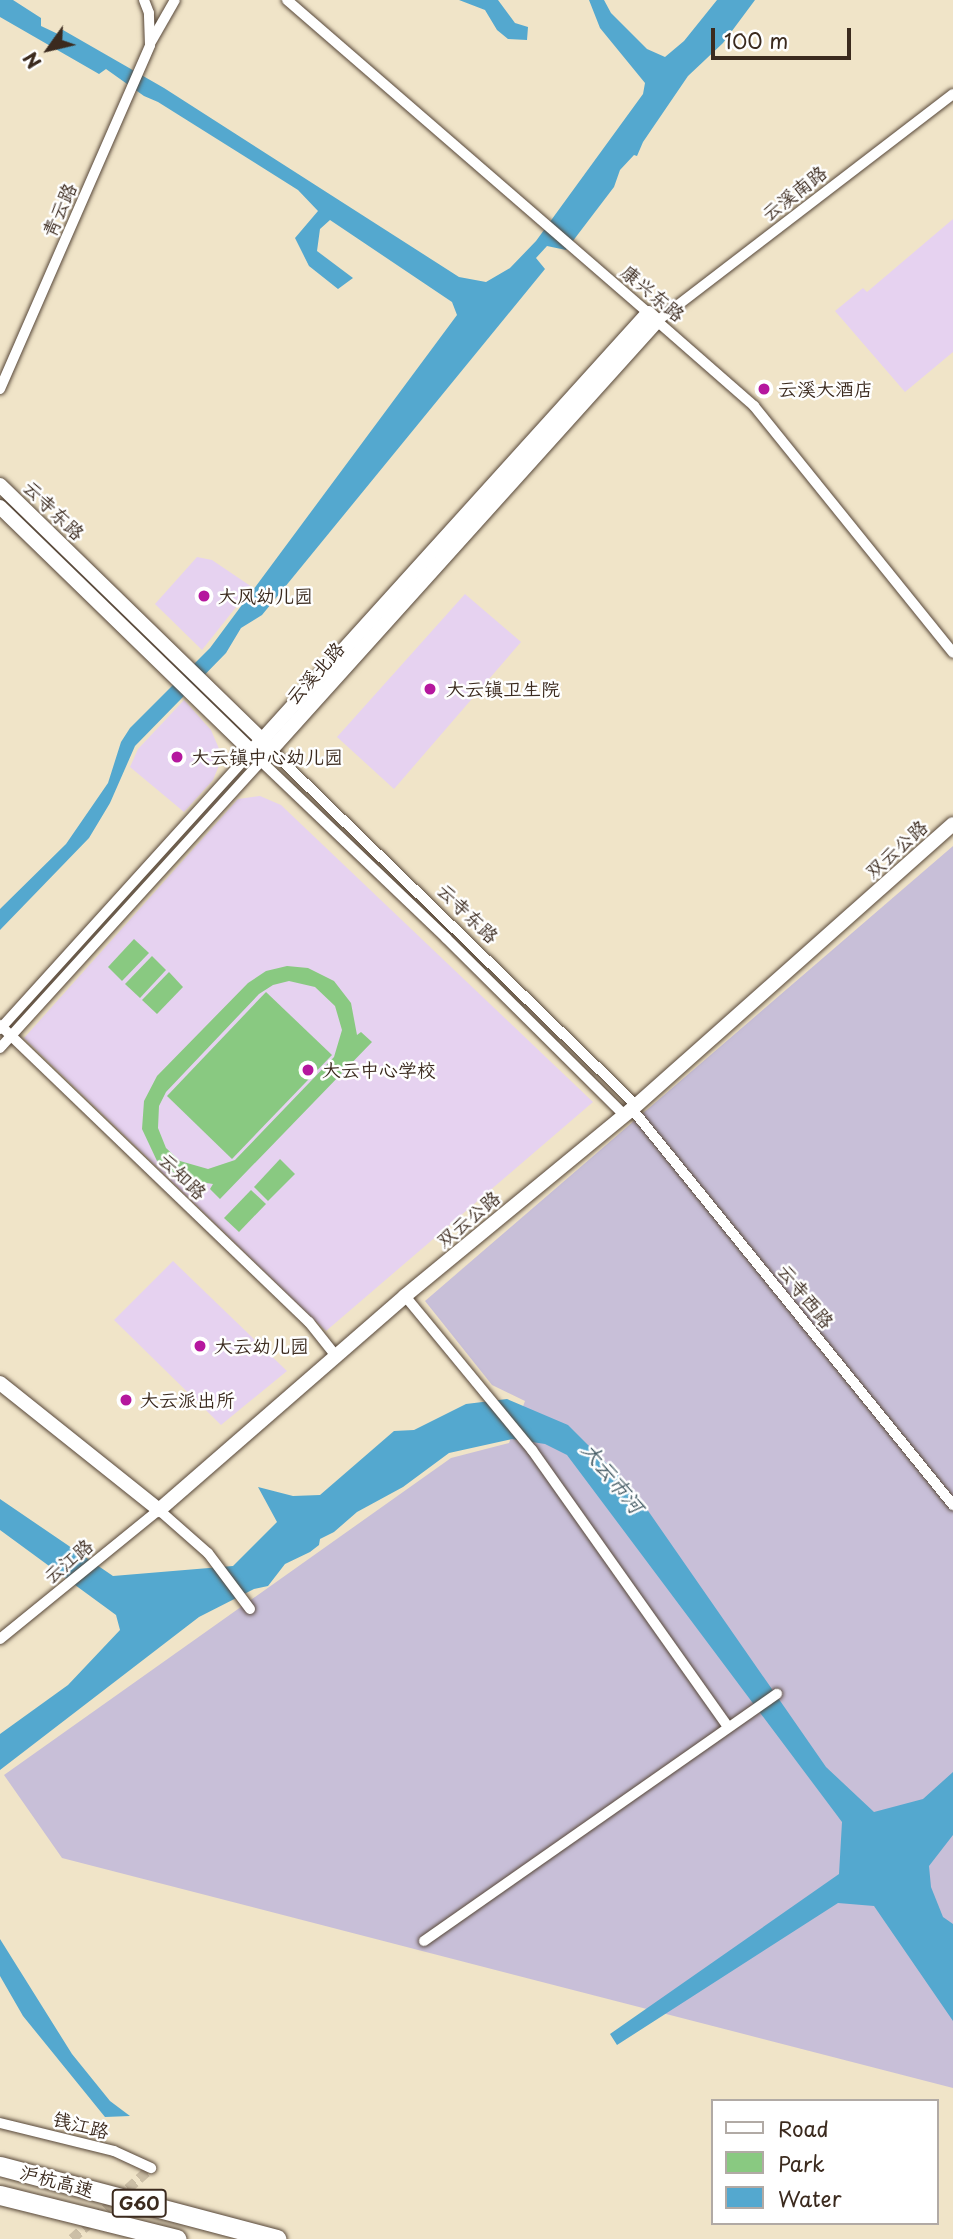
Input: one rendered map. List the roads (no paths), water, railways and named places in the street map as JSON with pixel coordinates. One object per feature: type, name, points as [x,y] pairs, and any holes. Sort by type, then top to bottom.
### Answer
[{"type":"highway","name":"沪杭高速","points":[[0,2166],[277,2239]]},
{"type":"highway","name":"沪杭高速","points":[[0,2195],[177,2239]]},
{"type":"street","name":"青云路","points":[[144,0],[149,13],[150,45]]},
{"type":"street","name":"青云路","points":[[0,389],[150,45],[175,0]]},
{"type":"street","name":"康兴东路","points":[[287,0],[754,406],[953,653]]},
{"type":"street","name":"云溪南路","points":[[652,317],[953,94]]},
{"type":"street","name":"云溪北路","points":[[0,1048],[262,750],[652,317]]},
{"type":"street","name":"云寺东路","points":[[0,485],[208,685],[262,750]]},
{"type":"street","name":"云寺东路","points":[[0,507],[197,697],[262,750],[631,1110]]},
{"type":"street","name":"云溪北路","points":[[1,1027],[262,750]]},
{"type":"street","name":"双云公路","points":[[159,1510],[405,1296],[631,1110],[953,824]]},
{"type":"street","name":"云知路","points":[[1,1027],[309,1322],[336,1356]]},
{"type":"street","name":"云寺西路","points":[[631,1110],[953,1505]]},
{"type":"street","points":[[405,1296],[532,1450],[728,1727]]},
{"type":"street","points":[[0,1383],[159,1510],[208,1553],[250,1609]]},
{"type":"street","name":"云江路","points":[[0,1639],[159,1510]]},
{"type":"street","points":[[424,1941],[777,1694]]},
{"type":"street","name":"钱江路","points":[[0,2123],[114,2151],[151,2168]]},
{"type":"water","points":[[0,0],[13,0],[41,18],[41,26],[58,34],[63,30],[164,88],[459,277],[486,282],[510,268],[536,241],[643,94],[645,83],[600,28],[589,0],[604,0],[611,13],[647,49],[665,57],[684,41],[717,0],[755,0],[723,43],[688,76],[643,142],[637,156],[634,155],[620,170],[614,187],[566,250],[547,246],[536,258],[545,269],[262,615],[241,628],[226,653],[135,746],[110,803],[89,838],[0,930],[0,909],[66,844],[108,783],[121,742],[130,728],[210,648],[457,315],[452,302],[330,220],[320,229],[317,251],[353,278],[338,289],[309,266],[295,238],[318,211],[298,190],[158,102],[144,96],[106,69],[99,74],[0,17]]},
{"type":"water","points":[[459,0],[498,0],[515,23],[528,27],[527,40],[508,39],[497,30],[485,10]]},
{"type":"water","name":"大云市河","points":[[507,1399],[568,1425],[635,1492],[826,1767],[874,1812],[923,1799],[953,1772],[953,1835],[929,1866],[931,1887],[943,1917],[953,1924],[953,2021],[874,1906],[838,1903],[617,2045],[610,2034],[839,1874],[842,1822],[567,1455],[545,1444],[512,1439],[449,1453],[403,1487],[357,1512],[334,1532],[320,1539],[319,1545],[310,1552],[285,1564],[268,1586],[254,1589],[199,1617],[0,1770],[0,1734],[68,1685],[120,1630],[116,1615],[0,1530],[0,1499],[113,1576],[233,1566],[277,1522],[258,1487],[293,1496],[320,1495],[394,1431],[414,1430],[466,1404]]},
{"type":"water","points":[[0,1939],[72,2054],[110,2101],[130,2116],[105,2117],[23,2016],[0,1976]]},
{"type":"tunnel","points":[[72,2239],[151,2168]]},
{"type":"place","name":"云溪大酒店","points":[[764,389]]},
{"type":"place","name":"大风幼儿园","points":[[204,596]]},
{"type":"place","name":"大云镇卫生院","points":[[430,689]]},
{"type":"place","name":"大云镇中心幼儿园","points":[[177,757]]},
{"type":"place","name":"大云中心学校","points":[[308,1070]]},
{"type":"place","name":"大云幼儿园","points":[[200,1346]]},
{"type":"place","name":"大云派出所","points":[[126,1400]]}]
